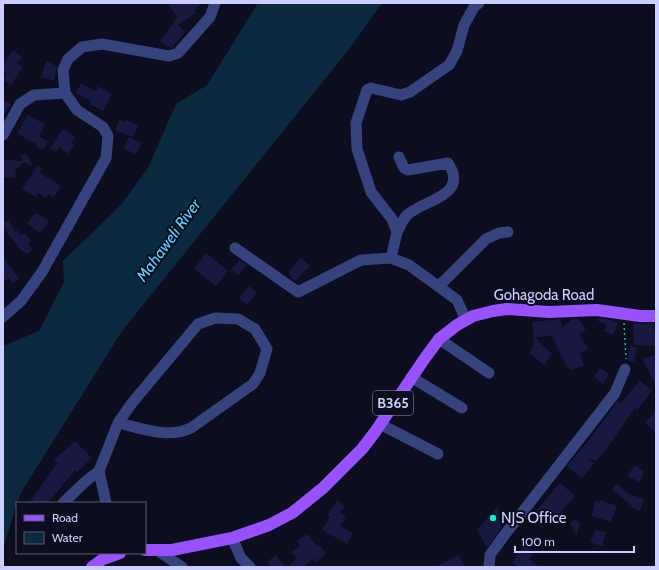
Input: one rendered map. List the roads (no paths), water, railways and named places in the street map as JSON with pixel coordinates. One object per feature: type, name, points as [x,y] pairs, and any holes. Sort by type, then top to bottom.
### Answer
[{"type":"main road","name":"Gohagoda Road","points":[[146,550],[158,551],[195,546],[232,538],[269,525],[292,513],[323,488],[362,449],[439,339],[466,320],[486,312],[507,309],[549,312],[597,310],[640,316],[656,316]]},
{"type":"main road","points":[[92,567],[103,559],[116,554]]},
{"type":"street","points":[[3,317],[21,301],[42,272],[106,158],[108,136],[103,127],[77,110],[65,93],[63,70],[68,59],[82,47],[102,44],[169,56],[178,53],[210,17],[215,3]]},
{"type":"street","points":[[397,232],[392,219],[371,192],[357,149],[356,123],[367,90],[371,88],[401,94],[410,92],[449,65],[457,52],[464,25],[474,7],[479,3]]},
{"type":"street","points":[[3,135],[20,104],[34,95],[65,93]]},
{"type":"street","points":[[391,258],[397,232],[407,216],[449,191],[454,182],[453,170],[448,163],[408,170],[404,168],[399,158]]},
{"type":"street","points":[[439,286],[486,239],[499,233],[508,232]]},
{"type":"street","points":[[235,248],[298,292],[361,260],[391,258],[410,265],[457,300],[466,320]]},
{"type":"street","points":[[64,502],[99,471],[118,423],[132,403],[198,324],[215,318],[238,319],[255,329],[267,349],[260,373],[253,384],[191,428],[184,431],[164,433],[118,423]]},
{"type":"street","points":[[439,339],[489,373]]},
{"type":"street","points":[[489,567],[490,555],[615,393],[625,369]]},
{"type":"street","points":[[411,377],[462,408]]},
{"type":"street","points":[[380,424],[438,454]]},
{"type":"street","points":[[99,471],[106,502]]},
{"type":"street","points":[[232,538],[241,558],[250,567]]},
{"type":"street","points":[[158,551],[182,567]]},
{"type":"water","name":"Mahaweli River","points":[[258,3],[382,3],[350,48],[122,331],[22,491],[17,502],[16,502],[3,549],[3,346],[39,331],[64,282],[63,261],[120,206],[148,168],[176,104],[207,85]]},
{"type":"place","name":"NJS Office","points":[[493,518]]}]
